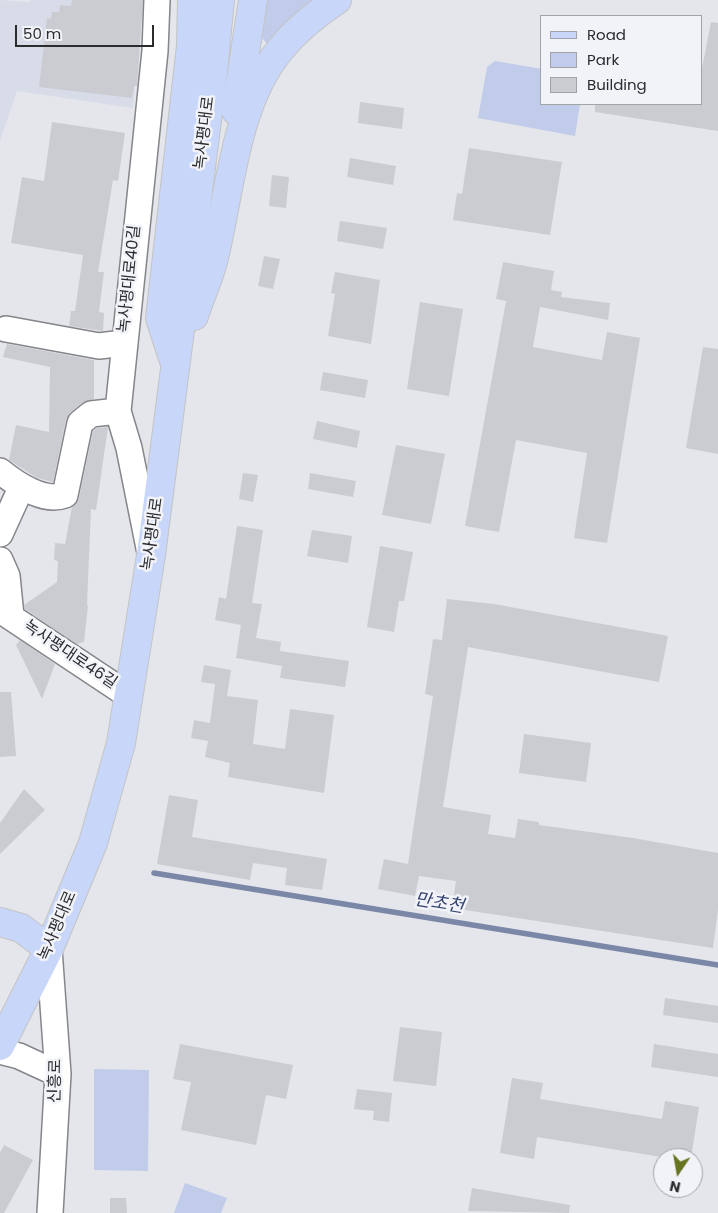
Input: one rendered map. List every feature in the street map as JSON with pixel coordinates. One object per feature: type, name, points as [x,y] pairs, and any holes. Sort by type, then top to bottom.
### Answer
[{"type":"main road","points":[[176,366],[160,318],[191,46],[192,0]]},
{"type":"main road","name":"녹사평대로","points":[[0,1046],[49,949],[93,843],[120,743],[151,555],[220,0]]},
{"type":"main road","points":[[213,260],[253,0]]},
{"type":"main road","points":[[176,366],[213,260],[240,138],[260,82],[272,60],[288,40],[320,11],[337,0]]},
{"type":"main road","points":[[0,922],[21,928],[49,949]]},
{"type":"street","name":"녹사평대로40길","points":[[151,555],[129,448],[118,411],[155,51],[157,0]]},
{"type":"street","points":[[6,329],[99,346],[124,343]]},
{"type":"street","points":[[0,471],[21,488],[58,498],[65,495],[80,423],[91,414],[118,411]]},
{"type":"street","points":[[0,534],[21,488]]},
{"type":"street","name":"녹사평대로46길","points":[[0,560],[7,576],[6,613],[128,695]]},
{"type":"street","name":"신흥로","points":[[49,949],[58,1074],[50,1213]]},
{"type":"street","points":[[0,1051],[19,1056],[58,1074]]},
{"type":"shaded area","points":[[0,0],[29,2],[31,0],[144,0],[133,108],[17,91],[0,141]]},
{"type":"green space","points":[[263,0],[324,0],[267,44],[262,38]]},
{"type":"green space","points":[[495,61],[540,69],[540,105],[580,105],[575,136],[478,118],[487,67]]},
{"type":"green space","points":[[94,1069],[149,1070],[148,1171],[94,1170]]},
{"type":"green space","points":[[185,1183],[227,1198],[221,1213],[174,1213]]},
{"type":"building","points":[[72,0],[143,0],[137,86],[134,86],[132,98],[39,87],[47,18],[51,19],[52,12],[59,12],[60,5],[71,6]]},
{"type":"building","points":[[711,22],[718,23],[718,131],[595,112],[595,105],[703,105],[703,63]]},
{"type":"building","points":[[360,102],[404,108],[402,129],[358,123]]},
{"type":"building","points":[[52,122],[125,133],[118,181],[113,180],[98,272],[104,272],[99,312],[104,313],[103,331],[69,326],[71,311],[75,311],[83,255],[11,243],[22,177],[44,181]]},
{"type":"building","points":[[469,148],[562,162],[550,235],[453,220],[457,193],[462,194]]},
{"type":"building","points":[[350,158],[396,166],[393,185],[347,177]]},
{"type":"building","points":[[272,175],[289,177],[286,208],[269,206]]},
{"type":"building","points":[[340,221],[387,228],[383,249],[337,241]]},
{"type":"building","points":[[264,256],[280,259],[273,289],[258,286]]},
{"type":"building","points":[[503,262],[554,271],[551,290],[562,292],[561,297],[610,303],[608,320],[540,307],[533,347],[602,360],[607,332],[640,338],[607,543],[574,538],[587,453],[516,440],[499,532],[465,526],[506,301],[496,299]]},
{"type":"building","points":[[335,272],[380,280],[371,344],[328,336],[335,294],[331,293]]},
{"type":"building","points":[[420,302],[463,309],[449,396],[407,389]]},
{"type":"building","points":[[7,344],[94,360],[94,399],[82,403],[66,419],[53,482],[37,478],[9,460],[16,425],[49,432],[50,367],[3,357]]},
{"type":"building","points":[[703,347],[718,349],[718,454],[686,448]]},
{"type":"building","points":[[323,372],[368,380],[365,398],[320,390]]},
{"type":"building","points":[[317,421],[360,431],[357,448],[313,439]]},
{"type":"building","points":[[108,427],[96,510],[91,509],[88,605],[84,642],[77,644],[25,609],[24,605],[57,582],[58,561],[54,560],[55,543],[65,544],[72,507],[79,498],[93,431],[97,428]]},
{"type":"building","points":[[396,445],[445,454],[431,524],[382,515]]},
{"type":"building","points":[[243,473],[258,475],[253,502],[239,499]]},
{"type":"building","points":[[310,473],[356,481],[353,497],[308,489]]},
{"type":"building","points":[[237,526],[263,530],[252,603],[262,604],[256,638],[281,642],[280,651],[349,661],[345,687],[280,678],[282,666],[236,658],[241,625],[215,620],[219,597],[226,599]]},
{"type":"building","points":[[312,530],[352,536],[348,563],[307,556]]},
{"type":"building","points":[[380,546],[413,552],[404,601],[399,601],[394,632],[367,627]]},
{"type":"building","points":[[447,599],[494,604],[668,636],[659,682],[468,647],[443,807],[491,815],[488,834],[515,838],[518,819],[539,822],[539,825],[633,838],[718,853],[718,910],[713,948],[452,908],[456,881],[419,876],[415,896],[378,889],[384,859],[408,864],[433,696],[425,694],[433,639],[442,640]]},
{"type":"building","points":[[20,640],[55,664],[42,699],[16,645]]},
{"type":"building","points":[[204,665],[231,670],[227,696],[258,700],[253,744],[285,749],[290,709],[334,715],[324,793],[228,777],[230,763],[205,757],[208,741],[191,738],[194,720],[210,723],[215,684],[201,682]]},
{"type":"building","points":[[0,692],[11,692],[16,756],[0,757]]},
{"type":"building","points":[[524,734],[591,743],[586,782],[519,773]]},
{"type":"building","points":[[24,789],[45,810],[0,854],[0,823]]},
{"type":"building","points":[[169,795],[198,800],[192,837],[327,859],[322,890],[285,885],[287,868],[253,863],[250,880],[157,864]]},
{"type":"building","points":[[665,998],[718,1006],[718,1023],[663,1015]]},
{"type":"building","points":[[400,1027],[442,1032],[436,1086],[393,1081]]},
{"type":"building","points":[[180,1044],[293,1065],[286,1099],[266,1095],[256,1145],[181,1130],[191,1082],[173,1079]]},
{"type":"building","points":[[654,1044],[718,1054],[718,1077],[651,1067]]},
{"type":"building","points":[[512,1078],[543,1083],[540,1099],[662,1119],[665,1101],[699,1107],[693,1148],[653,1148],[653,1156],[537,1137],[534,1159],[500,1153]]},
{"type":"building","points":[[357,1089],[392,1093],[389,1122],[373,1120],[374,1111],[354,1109]]},
{"type":"building","points":[[4,1145],[33,1160],[4,1213],[0,1213],[0,1153]]},
{"type":"building","points":[[472,1188],[570,1205],[569,1213],[468,1211]]},
{"type":"building","points":[[110,1198],[126,1198],[127,1213],[110,1213]]},
{"type":"waterway","name":"만초천","points":[[154,873],[718,965]]}]
